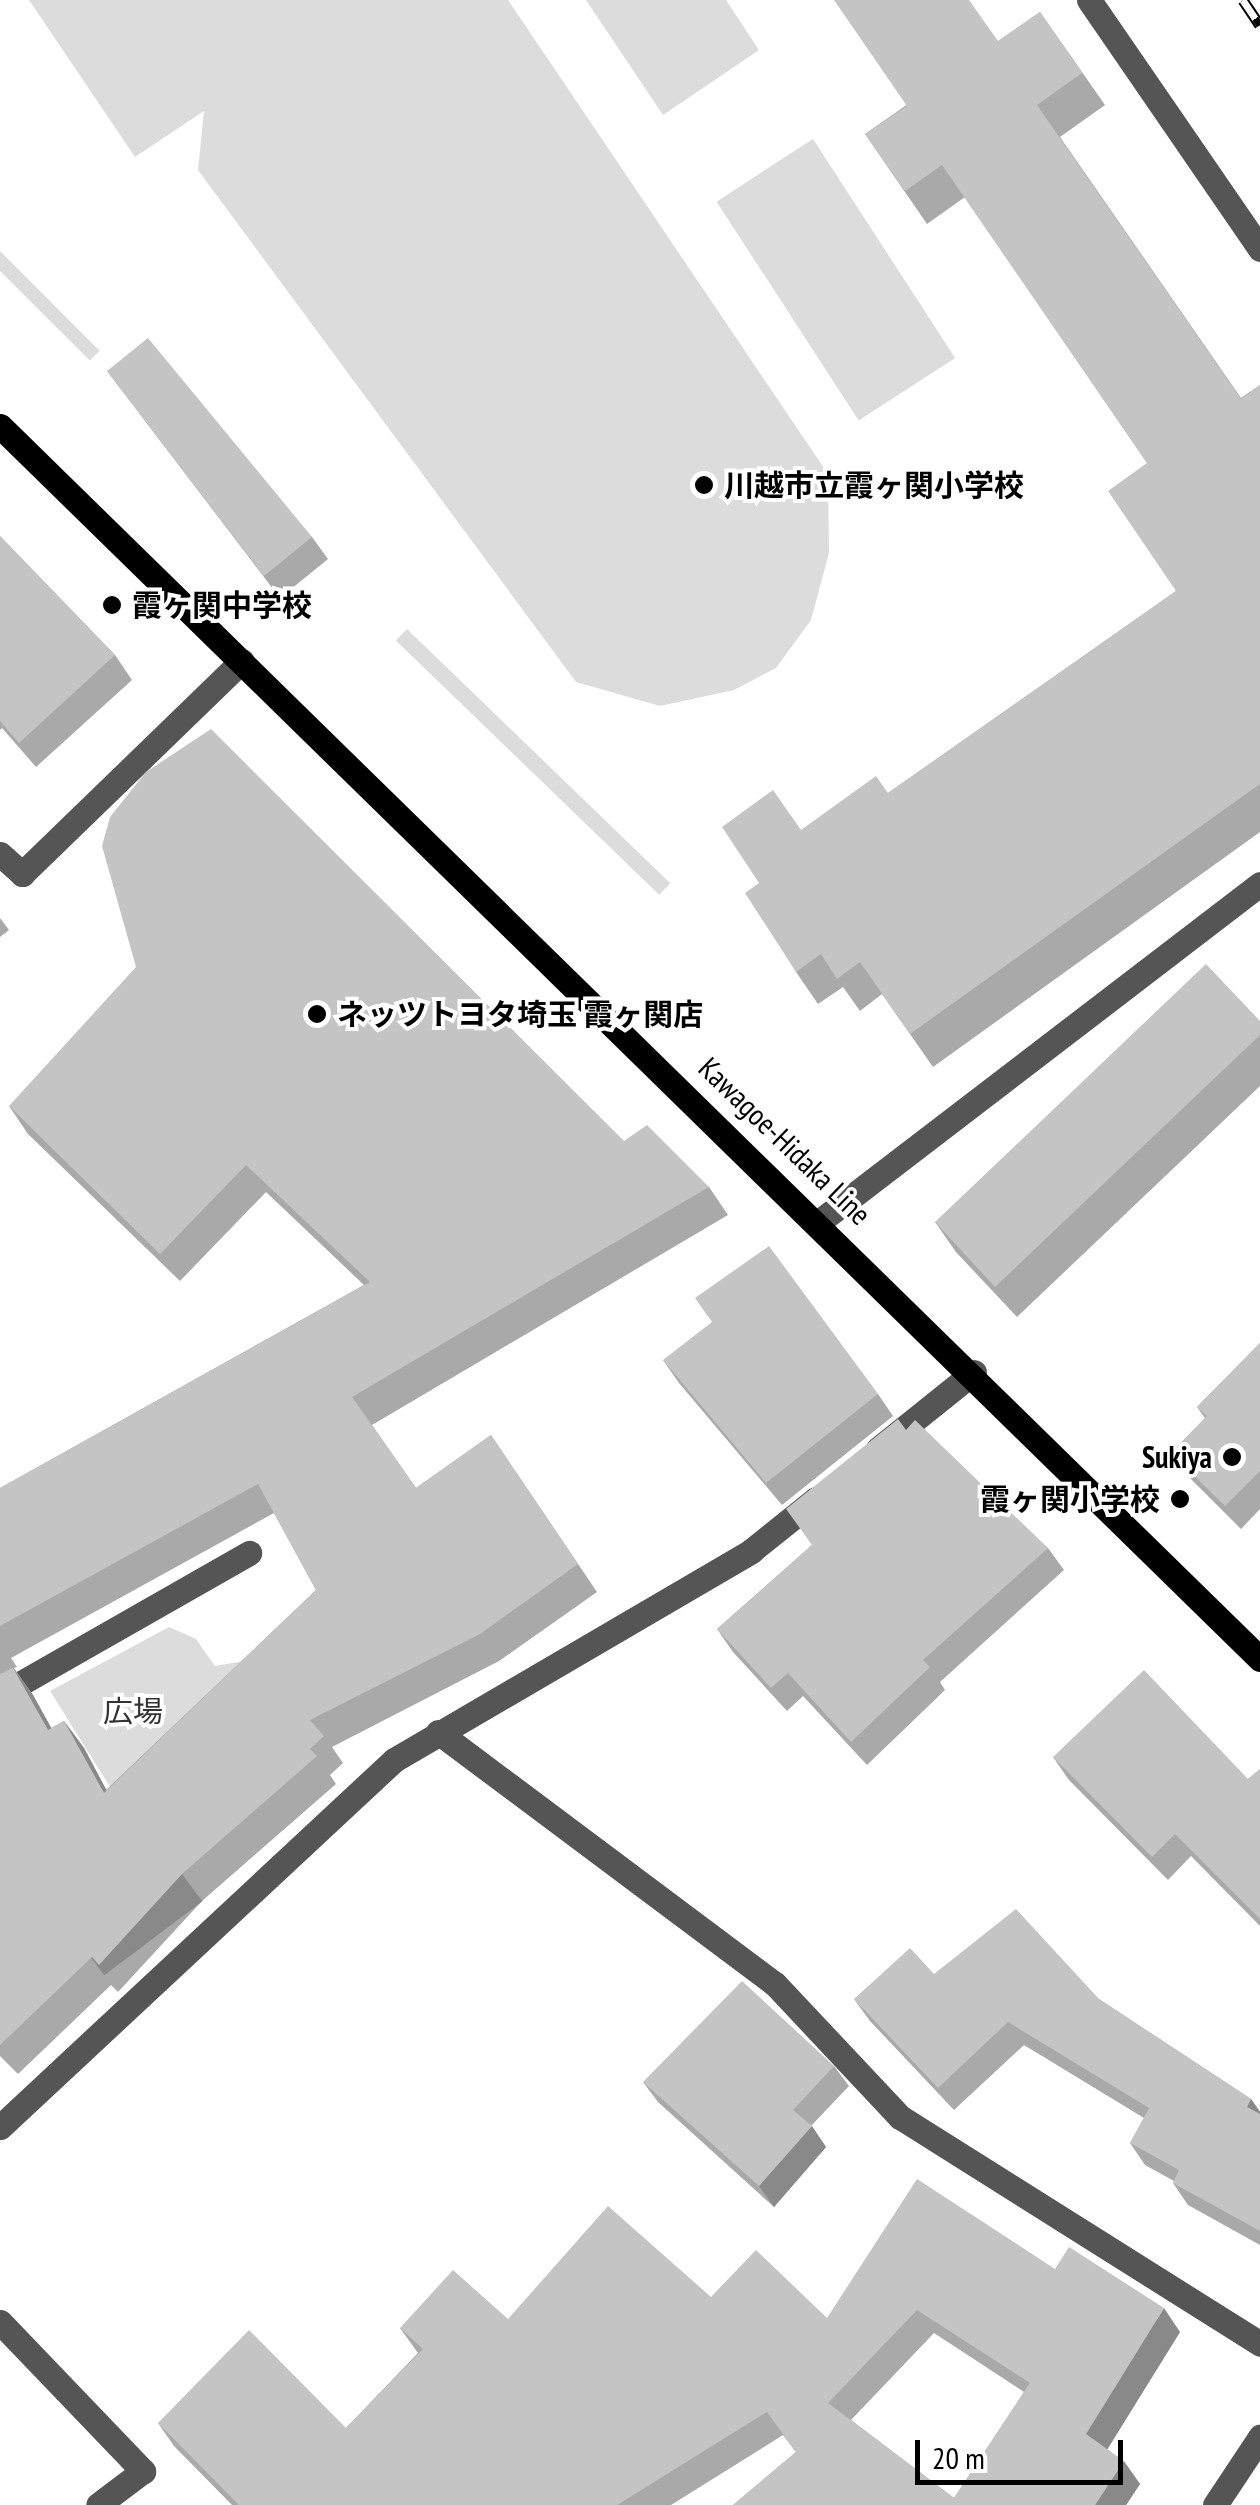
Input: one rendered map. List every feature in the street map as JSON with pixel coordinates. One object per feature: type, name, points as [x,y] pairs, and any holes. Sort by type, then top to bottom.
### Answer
[{"type":"main road","name":"Kawagoe-Hidaka Line","points":[[0,426],[820,1221],[1260,1658]]},
{"type":"street","points":[[1090,0],[1260,249]]},
{"type":"street","points":[[0,854],[22,874],[242,660]]},
{"type":"street","points":[[820,1221],[1260,884]]},
{"type":"street","points":[[0,2127],[394,1760],[751,1551],[974,1372]]},
{"type":"street","points":[[0,1695],[249,1553]]},
{"type":"street","points":[[438,1732],[775,1984],[900,2117],[1260,2344]]},
{"type":"street","points":[[0,2322],[143,2471],[98,2505]]},
{"type":"street","points":[[1215,2505],[1260,2437]]},
{"type":"green space","points":[[29,0],[508,0],[828,474],[829,553],[811,620],[776,668],[734,690],[660,706],[576,682],[198,170],[204,111],[135,157]]},
{"type":"green space","points":[[586,0],[726,0],[759,50],[663,115]]},
{"type":"green space","points":[[813,139],[955,358],[859,421],[717,202]]},
{"type":"green space","points":[[0,251],[100,351],[90,361],[0,271]]},
{"type":"green space","points":[[407,629],[670,883],[659,895],[396,641]]},
{"type":"green space","name":"広場","points":[[169,1627],[196,1639],[215,1666],[244,1661],[117,1798],[50,1691]]},
{"type":"building","points":[[834,0],[969,0],[998,41],[1040,12],[1082,73],[1037,105],[1241,399],[1260,385],[1260,784],[910,1034],[860,962],[837,979],[821,954],[796,972],[745,893],[759,883],[722,827],[773,790],[801,830],[876,776],[888,793],[1176,591],[1108,491],[1147,463],[942,165],[905,191],[865,134],[907,106]]},
{"type":"building","points":[[148,338],[312,537],[264,576],[107,371]]},
{"type":"building","points":[[0,536],[115,655],[19,743],[0,721]]},
{"type":"building","points":[[211,729],[624,1141],[647,1125],[709,1187],[352,1397],[416,1488],[491,1435],[578,1564],[480,1634],[310,1720],[324,1736],[310,1749],[317,1756],[182,1874],[99,1965],[92,1957],[0,2045],[0,1674],[13,1668],[48,1730],[64,1721],[104,1793],[316,1590],[258,1484],[0,1626],[0,1488],[370,1282],[246,1165],[160,1254],[9,1106],[136,967],[102,846],[110,817],[146,772]]},
{"type":"building","points":[[1206,964],[1260,1021],[1260,1035],[995,1287],[935,1222]]},
{"type":"building","points":[[769,1246],[878,1394],[766,1483],[663,1360],[712,1322],[695,1298]]},
{"type":"building","points":[[1260,1343],[1260,1471],[1225,1506],[1171,1453],[1207,1416],[1197,1407]]},
{"type":"building","points":[[898,1419],[906,1430],[915,1420],[1048,1548],[923,1660],[930,1667],[851,1742],[788,1673],[771,1688],[717,1629],[812,1545],[786,1509]]},
{"type":"building","points":[[1144,1670],[1248,1779],[1260,1769],[1260,1919],[1175,1834],[1152,1857],[1053,1757]]},
{"type":"building","points":[[1016,1909],[1099,1999],[1251,2099],[1247,2107],[1260,2114],[1260,2231],[1173,2183],[1179,2170],[1130,2143],[1149,2108],[1008,2022],[938,2088],[854,1999],[910,1948],[934,1974]]},
{"type":"building","points":[[742,1981],[834,2066],[793,2110],[812,2126],[759,2186],[643,2082]]},
{"type":"building","points":[[917,2179],[1055,2269],[1069,2247],[1164,2308],[1086,2434],[1124,2461],[1095,2505],[733,2505],[796,2452],[767,2412],[617,2505],[239,2505],[158,2423],[249,2330],[346,2428],[423,2349],[400,2328],[453,2270],[508,2319],[608,2206],[711,2297],[756,2250],[827,2318]],"holes":[[[917,2310],[1030,2383],[954,2498],[828,2403]]]},
{"type":"railway","points":[[1243,0],[1260,25]]},
{"type":"place","name":"川越市立霞ヶ関小学校","points":[[704,485]]},
{"type":"place","name":"霞ヶ関中学校","points":[[112,605]]},
{"type":"place","name":"ネッツトヨタ埼玉 霞ヶ関店","points":[[317,1014]]},
{"type":"place","name":"Sukiya","points":[[1232,1457]]},
{"type":"place","name":"霞ヶ関小学校","points":[[1180,1499]]}]
